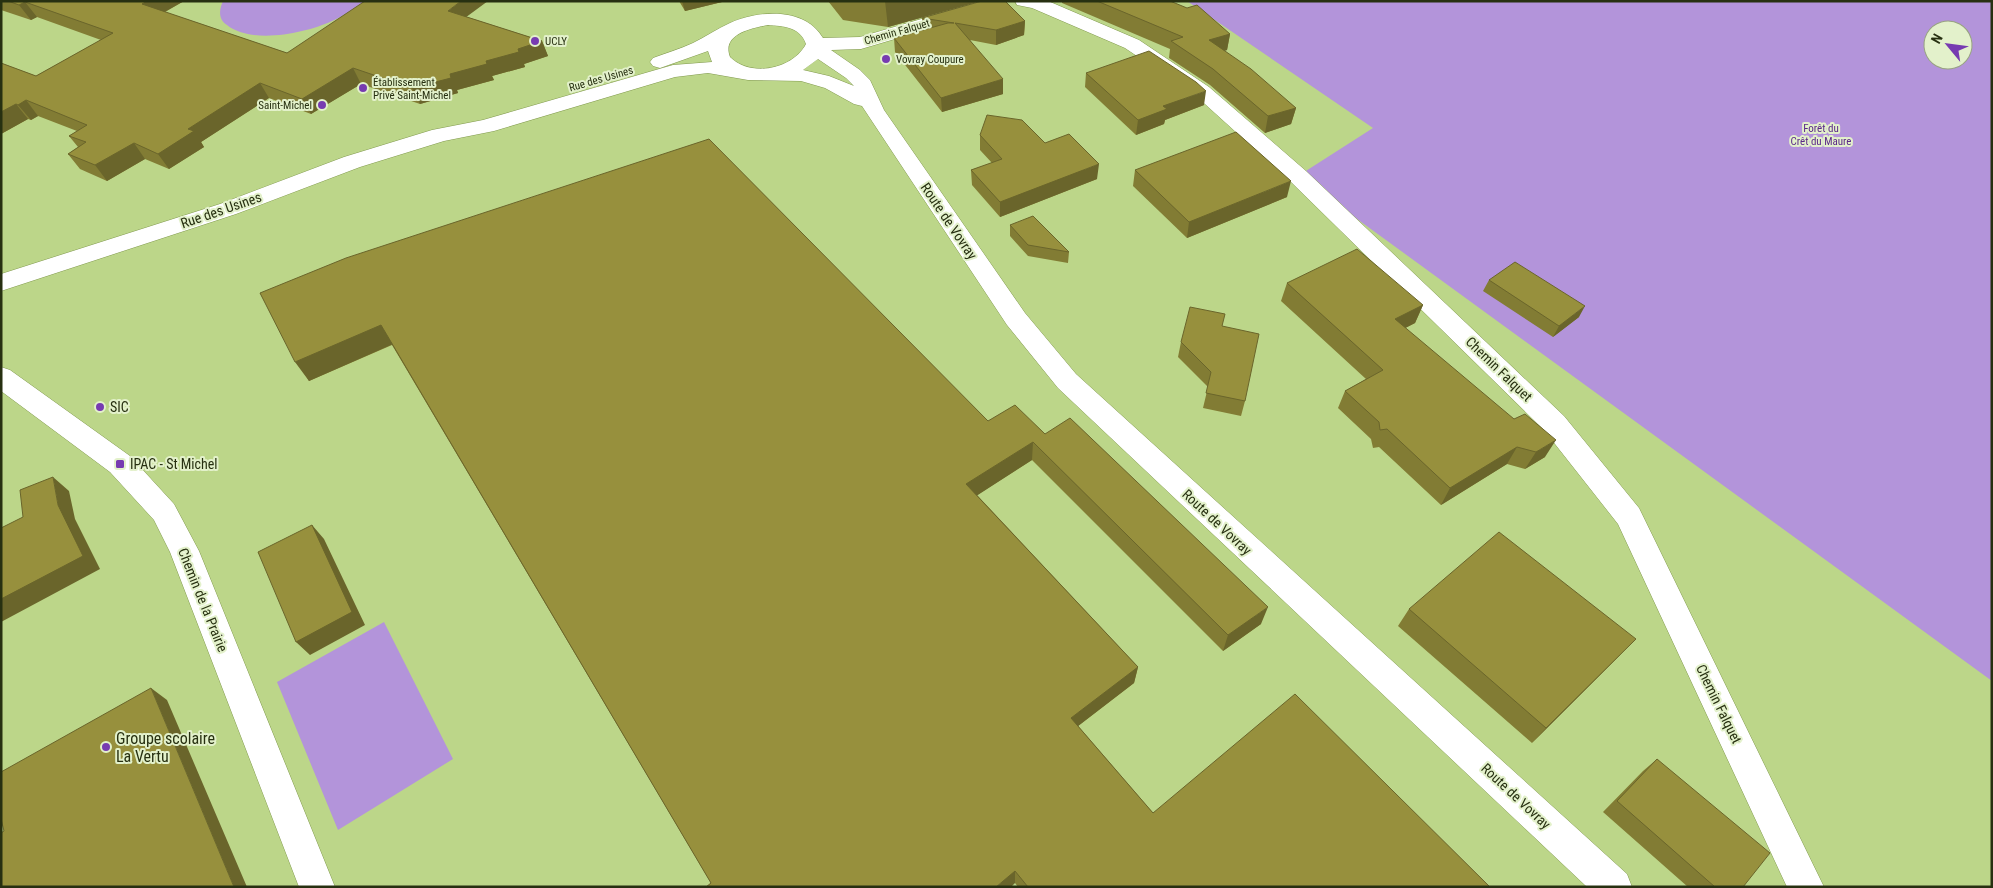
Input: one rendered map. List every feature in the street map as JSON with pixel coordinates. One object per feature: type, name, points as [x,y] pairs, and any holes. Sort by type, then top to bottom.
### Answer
[{"type":"street","points":[[736,28],[754,21],[775,19],[794,22],[805,27],[813,34],[816,44],[809,58],[801,64],[779,72],[766,74],[751,74],[738,71],[727,66],[720,59],[717,51],[719,43],[736,28],[764,12],[771,1]]},
{"type":"street","name":"Chemin Falquet","points":[[1024,1],[1038,4],[1132,44],[1202,91],[1298,176],[1554,422],[1629,516],[1806,887]]},
{"type":"street","points":[[792,5],[805,27]]},
{"type":"street","name":"Chemin Falquet","points":[[816,44],[862,43],[979,8]]},
{"type":"street","name":"Rue des Usines","points":[[440,135],[502,107],[682,54],[736,28]]},
{"type":"street","name":"Route de Vovray","points":[[816,44],[826,56],[853,74],[863,84],[874,110],[1016,319],[1067,381],[1614,887]]},
{"type":"street","name":"Rue des Usines","points":[[1,283],[228,209],[352,162],[440,135],[486,126],[673,71],[708,67],[738,71]]},
{"type":"street","name":"Route de Vovray","points":[[766,74],[801,76],[829,81],[846,89],[874,110]]},
{"type":"street","name":"Chemin de la Prairie","points":[[1,377],[120,464],[164,512],[184,551],[316,887]]},
{"type":"green space","points":[[223,1],[366,1],[341,17],[308,30],[264,36],[238,31],[224,23],[220,14]]},
{"type":"green space","name":"Forêt du Crêt du Maure","points":[[1187,1],[1992,1],[1992,681],[1298,176],[1373,128]]},
{"type":"green space","points":[[384,622],[453,759],[338,830],[277,682]]},
{"type":"building","points":[[8,1],[147,1],[142,4],[287,53],[365,1],[461,1],[448,11],[542,41],[518,49],[519,52],[486,61],[487,64],[450,74],[451,78],[412,88],[353,68],[302,99],[260,83],[188,129],[194,131],[158,154],[134,143],[95,165],[68,154],[86,142],[69,136],[87,125],[26,100],[1,112],[1,63],[36,76],[113,33],[25,2],[19,5]]},
{"type":"building","points":[[982,1],[1005,1],[1025,21],[996,30],[955,23],[1003,79],[941,98],[894,38],[954,23],[922,18]]},
{"type":"building","points":[[1097,1],[1170,1],[1187,8],[1197,5],[1230,34],[1209,40],[1251,69],[1296,108],[1268,116],[1213,69],[1171,41],[1183,37]]},
{"type":"building","points":[[1149,51],[1196,82],[1206,91],[1163,106],[1167,109],[1138,120],[1086,73]]},
{"type":"building","points":[[987,115],[1022,120],[1045,143],[1069,134],[1099,164],[1000,202],[971,170],[1002,159],[980,135]]},
{"type":"building","points":[[1236,132],[1291,181],[1189,222],[1135,170]]},
{"type":"building","points":[[709,139],[988,421],[1015,405],[1045,434],[1070,418],[1268,607],[1228,635],[1033,442],[966,484],[1138,667],[1071,718],[1153,813],[1295,694],[1490,887],[1028,887],[1015,871],[996,887],[706,887],[711,883],[381,325],[295,362],[260,293],[346,258]]},
{"type":"building","points":[[1033,216],[1069,252],[1028,245],[1010,225]]},
{"type":"building","points":[[1357,249],[1423,305],[1395,319],[1514,419],[1525,414],[1556,440],[1536,452],[1517,447],[1450,488],[1387,429],[1380,430],[1379,422],[1345,391],[1383,370],[1287,283]]},
{"type":"building","points":[[1515,262],[1585,306],[1559,326],[1489,280]]},
{"type":"building","points":[[1190,307],[1225,314],[1222,326],[1259,334],[1245,401],[1206,393],[1211,372],[1181,342]]},
{"type":"building","points":[[53,477],[58,505],[83,556],[1,599],[1,528],[23,517],[20,490]]},
{"type":"building","points":[[312,525],[352,612],[296,642],[258,552]]},
{"type":"building","points":[[1499,532],[1636,639],[1546,728],[1409,609]]},
{"type":"building","points":[[151,688],[234,887],[1,887],[1,833],[4,831],[1,819],[1,772]]},
{"type":"building","points":[[1657,759],[1770,853],[1743,887],[1715,887],[1617,801]]},
{"type":"place","name":"UCLY","points":[[535,41]]},
{"type":"place","name":"Vovray Coupure","points":[[886,59]]},
{"type":"place","name":"Établissement Privé Saint-Michel","points":[[363,88]]},
{"type":"place","name":"Saint-Michel","points":[[322,105]]},
{"type":"place","name":"SIC","points":[[100,407]]},
{"type":"place","name":"IPAC - St Michel","points":[[120,464]]},
{"type":"place","name":"Groupe scolaire La Vertu","points":[[106,747]]}]
